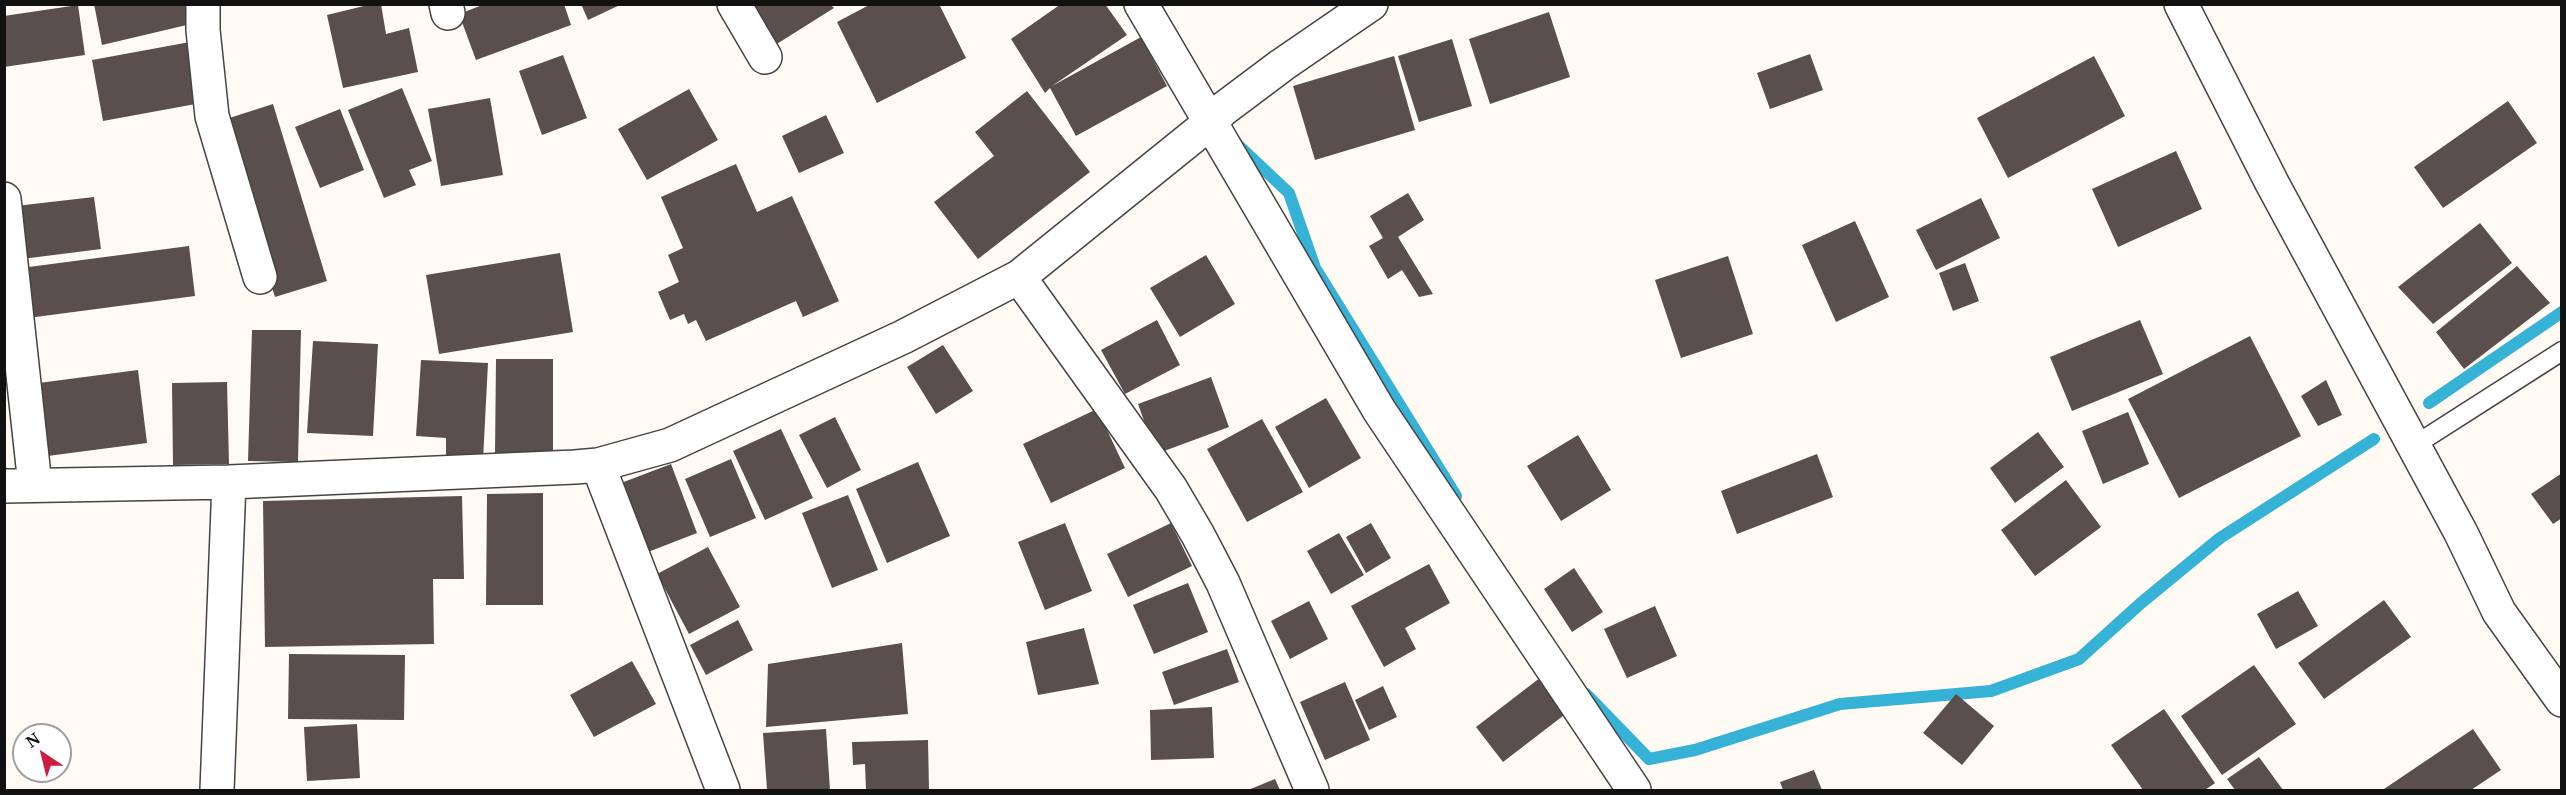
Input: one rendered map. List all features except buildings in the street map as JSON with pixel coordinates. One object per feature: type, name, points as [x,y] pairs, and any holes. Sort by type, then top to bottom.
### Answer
[{"type":"street","points":[[203,4],[203,30],[212,116],[260,277]]},
{"type":"street","points":[[734,4],[765,57]]},
{"type":"street","points":[[1141,4],[1216,116],[1379,410],[1634,790]]},
{"type":"street","points":[[4,199],[20,486],[229,482],[598,465],[670,446],[903,337],[1019,277],[1216,116],[1282,65],[1371,4]]},
{"type":"street","points":[[2181,4],[2272,183],[2415,445],[2499,612],[2562,700]]},
{"type":"street","points":[[1019,277],[1171,489],[1198,535],[1223,583],[1312,790]]},
{"type":"street","points":[[598,465],[723,790]]},
{"type":"street","points":[[217,790],[229,482]]},
{"type":"lane","points":[[2415,445],[2562,351]]},
{"type":"waterway","points":[[1238,145],[1289,193],[1315,268],[1456,496]]},
{"type":"waterway","points":[[2429,403],[2562,312]]},
{"type":"waterway","points":[[1586,694],[1649,759],[1695,750],[1840,704],[1991,691],[2079,659],[2141,603],[2220,538],[2374,439]]}]
